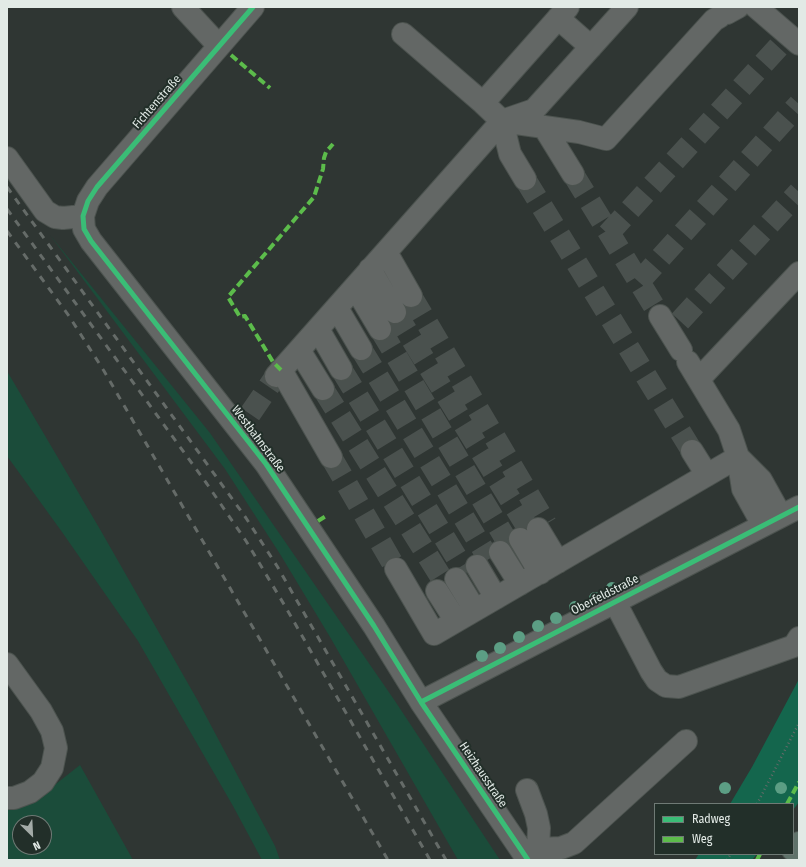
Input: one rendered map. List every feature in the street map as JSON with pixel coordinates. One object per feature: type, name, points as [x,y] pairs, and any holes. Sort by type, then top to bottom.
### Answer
[{"type":"street","points":[[183,7],[219,46]]},
{"type":"street","name":"Fichtenstraße","points":[[83,216],[88,201],[97,187],[253,7]]},
{"type":"street","points":[[331,457],[331,314],[502,121],[534,110],[627,7]]},
{"type":"street","points":[[756,7],[790,41]]},
{"type":"street","points":[[483,103],[563,12],[591,47]]},
{"type":"street","points":[[502,121],[579,132],[606,139],[714,20],[728,12]]},
{"type":"street","points":[[403,34],[502,121],[510,154],[525,179]]},
{"type":"street","points":[[544,127],[573,174]]},
{"type":"street","points":[[7,158],[45,211],[55,217],[63,218],[83,216]]},
{"type":"street","name":"Westbahnstraße","points":[[83,216],[84,229],[91,241],[245,422],[270,470],[374,626],[421,702]]},
{"type":"street","points":[[781,516],[743,489],[738,457],[729,430],[680,344],[799,273]]},
{"type":"street","points":[[331,314],[364,345]]},
{"type":"street","points":[[331,314],[364,345]]},
{"type":"street","points":[[331,314],[364,345]]},
{"type":"street","points":[[331,314],[364,345]]},
{"type":"street","points":[[692,451],[707,475]]},
{"type":"street","points":[[396,570],[434,634],[738,457]]},
{"type":"street","name":"Oberfeldstraße","points":[[421,702],[781,516]]},
{"type":"street","points":[[493,556],[512,588]]},
{"type":"street","points":[[493,556],[512,588]]},
{"type":"street","points":[[493,556],[512,588]]},
{"type":"street","points":[[493,556],[512,588]]},
{"type":"street","points":[[615,602],[651,671],[657,680],[666,686],[679,687],[794,646],[799,638]]},
{"type":"street","points":[[7,664],[41,711],[52,731],[56,748],[52,768],[43,782],[30,792],[14,798],[7,798]]},
{"type":"street","name":"Heizhausstraße","points":[[421,702],[530,854]]},
{"type":"street","points":[[530,854],[561,848],[574,843],[686,741]]},
{"type":"street","points":[[527,790],[536,814],[539,828],[530,854]]},
{"type":"path","points":[[758,803],[799,723]]},
{"type":"green space","points":[[50,235],[210,433],[395,701],[500,860],[458,860],[330,637],[280,554],[225,469]]},
{"type":"green space","points":[[7,371],[101,531],[198,701],[275,846],[280,860],[262,860],[233,806],[138,641],[7,456]]},
{"type":"green space","points":[[799,679],[799,802],[794,809],[794,803],[731,803],[752,767]]},
{"type":"green space","points":[[80,765],[133,860],[7,860],[7,808],[33,802]]},
{"type":"green space","points":[[698,855],[756,855],[752,860],[695,860]]},
{"type":"tunnel","points":[[608,234],[783,42]]},
{"type":"tunnel","points":[[639,282],[799,104]]},
{"type":"tunnel","points":[[573,174],[660,316]]},
{"type":"tunnel","points":[[525,179],[692,451]]},
{"type":"tunnel","points":[[680,321],[799,192]]},
{"type":"tunnel","points":[[411,296],[546,524]]},
{"type":"tunnel","points":[[395,312],[531,533]]},
{"type":"tunnel","points":[[380,329],[510,546]]},
{"type":"tunnel","points":[[361,349],[489,559]]},
{"type":"tunnel","points":[[341,369],[466,573]]},
{"type":"tunnel","points":[[250,414],[276,376]]},
{"type":"tunnel","points":[[323,389],[446,585]]},
{"type":"tunnel","points":[[331,457],[396,569]]},
{"type":"railway","points":[[7,187],[246,518],[277,566],[446,860]]},
{"type":"railway","points":[[7,209],[207,484],[246,541],[285,606],[430,860]]},
{"type":"railway","points":[[7,231],[69,316],[104,371],[388,860]]},
{"type":"marked path","points":[[231,55],[270,88]]},
{"type":"marked path","points":[[281,370],[273,362],[245,316],[240,317],[228,297],[314,197],[323,169],[326,152],[333,144]]},
{"type":"marked path","points":[[318,521],[326,516]]},
{"type":"marked path","points":[[788,803],[799,782]]},
{"type":"marked path","points":[[757,860],[760,855]]},
{"type":"cycle path","points":[[253,7],[97,187],[88,201],[83,216],[84,229],[91,241],[266,464],[374,626],[421,702],[528,860]]},
{"type":"cycle path","points":[[421,702],[799,507]]}]
